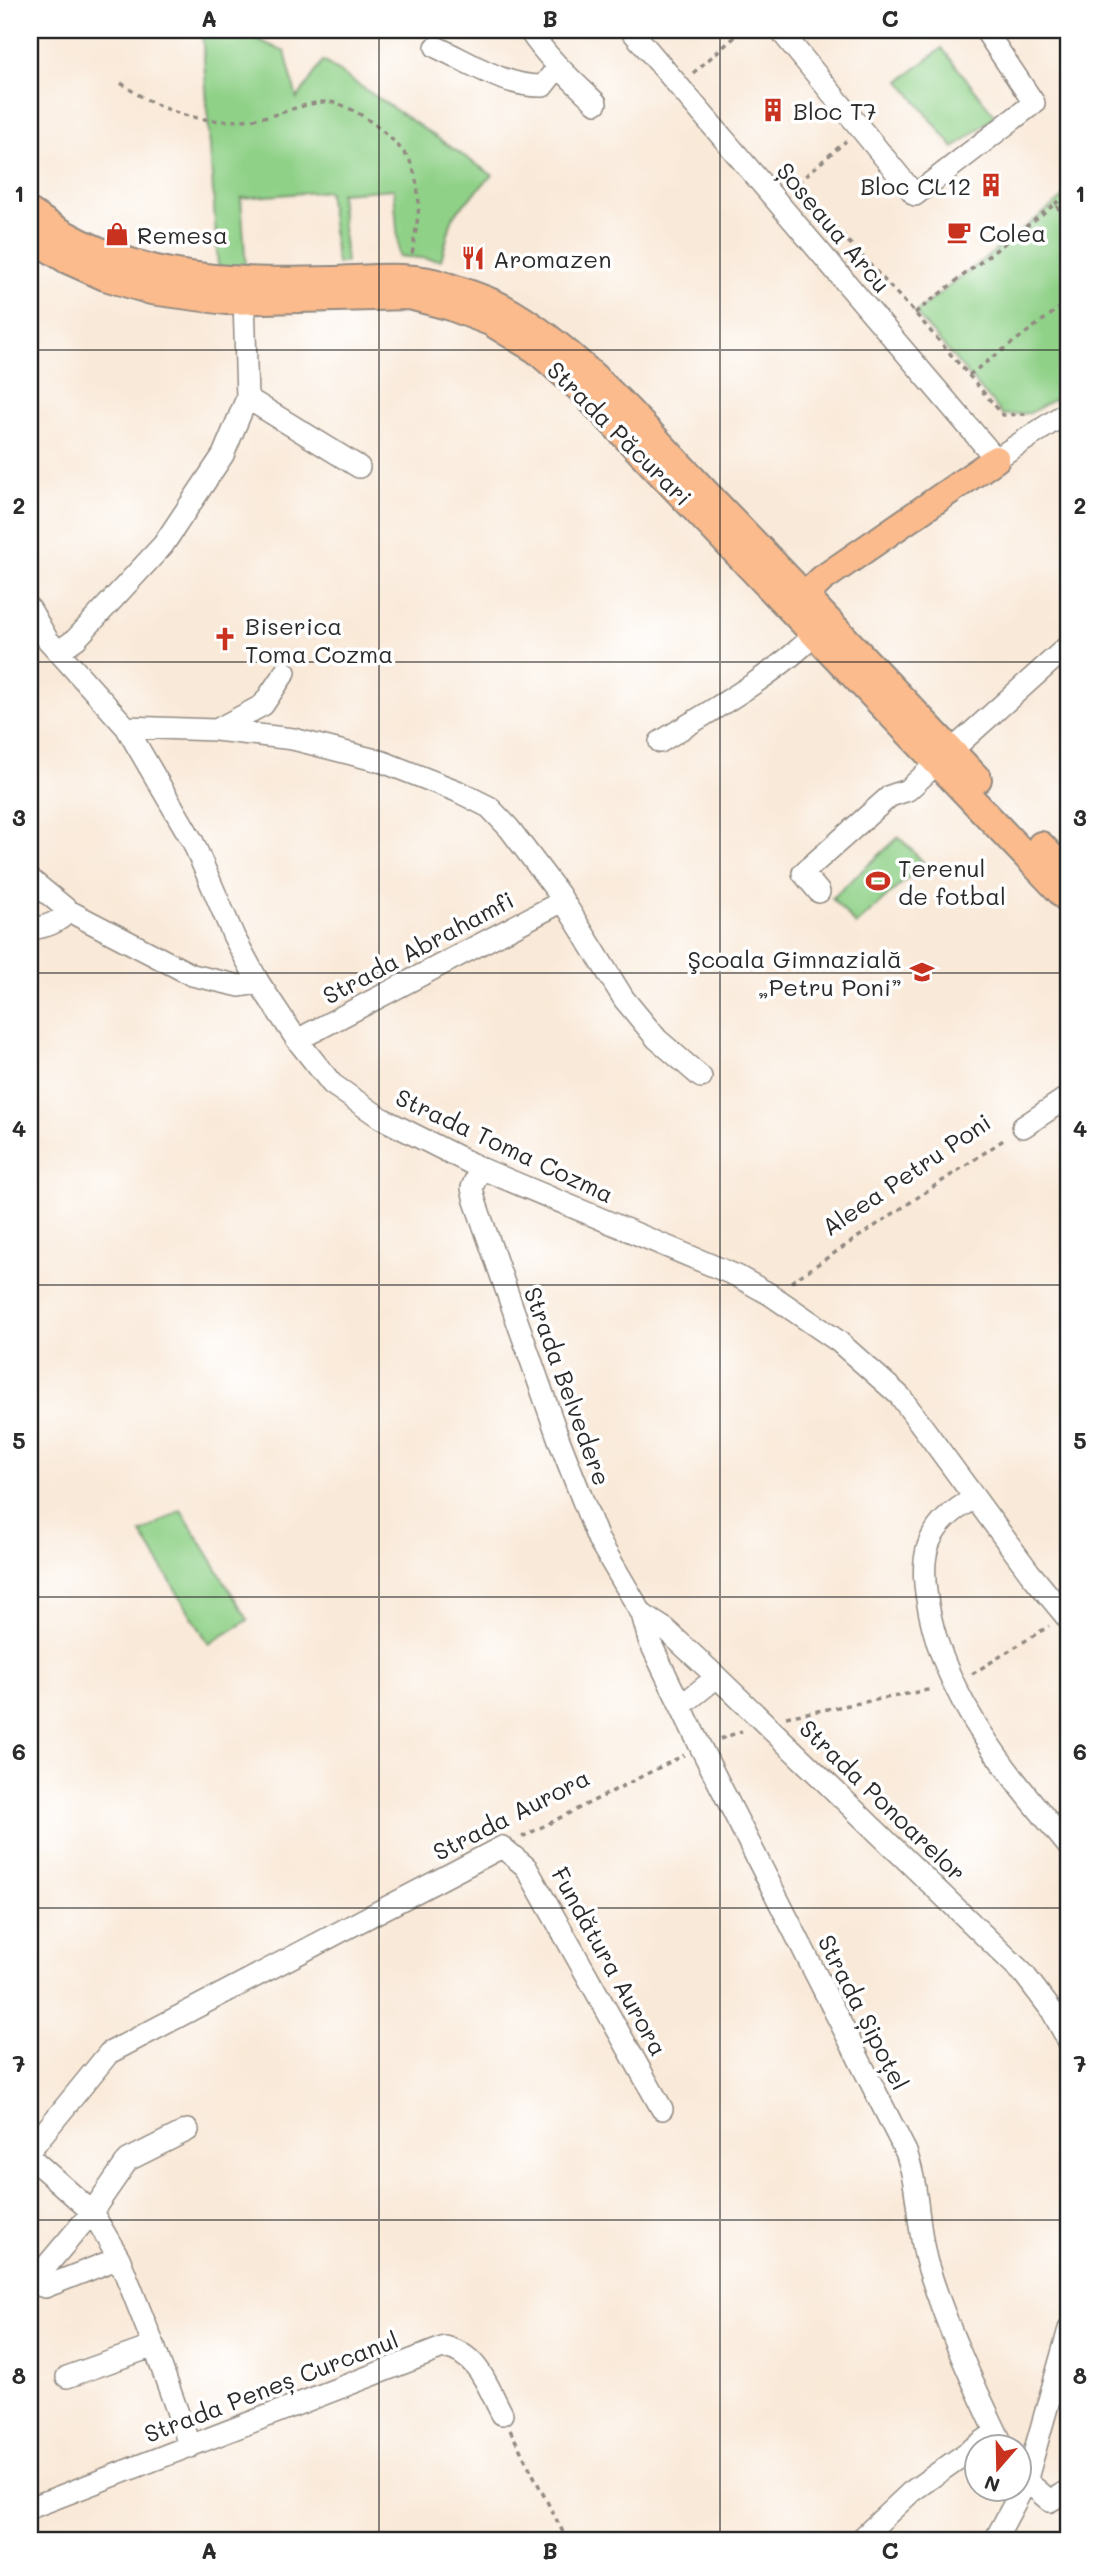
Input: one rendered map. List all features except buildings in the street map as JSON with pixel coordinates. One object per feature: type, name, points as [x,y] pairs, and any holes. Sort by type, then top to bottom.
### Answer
[{"type":"main road","name":"Strada Păcurari","points":[[30,212],[77,242],[153,270],[191,277],[243,281],[410,278],[443,284],[500,305],[548,335],[596,379],[798,603],[944,757],[1069,901]]},
{"type":"main road","name":"Strada Păcurari","points":[[30,237],[67,260],[105,277],[150,292],[226,301],[409,296],[451,307],[490,322],[536,350],[579,388],[798,603],[815,634],[1069,874]]},
{"type":"main road","points":[[798,603],[822,579],[996,458]]},
{"type":"street","points":[[529,30],[558,67],[596,103]]},
{"type":"street","name":"Șoseaua Arcu","points":[[631,30],[996,458]]},
{"type":"street","points":[[780,30],[915,195],[1034,103],[985,30]]},
{"type":"street","points":[[436,47],[495,76],[527,87],[542,86],[558,67]]},
{"type":"street","points":[[45,647],[76,639],[163,545],[223,455],[247,398],[244,301]]},
{"type":"street","points":[[247,398],[359,467]]},
{"type":"street","points":[[996,458],[1069,411]]},
{"type":"street","name":"Strada Toma Cozma","points":[[30,609],[45,647],[126,727],[193,842],[234,937],[259,983],[297,1040],[332,1084],[406,1132],[480,1168],[737,1276],[771,1295],[838,1341],[900,1396],[1030,1573],[1067,1618]]},
{"type":"street","points":[[660,742],[751,683],[803,646],[815,634]]},
{"type":"street","points":[[819,892],[803,873],[890,796],[908,790],[1069,645]]},
{"type":"street","points":[[216,730],[263,705],[285,672]]},
{"type":"street","points":[[126,727],[216,730],[293,739],[383,762],[477,800],[499,816],[563,901],[624,999],[657,1039],[701,1077]]},
{"type":"street","points":[[30,879],[69,911],[192,975],[240,986],[259,983]]},
{"type":"street","name":"Strada Abrahamfi","points":[[297,1040],[563,901]]},
{"type":"street","points":[[30,929],[61,920],[69,911]]},
{"type":"street","name":"Aleea Petru Poni","points":[[1023,1127],[1069,1096]]},
{"type":"street","name":"Strada Belvedere","points":[[480,1168],[472,1188],[475,1201],[554,1428],[598,1539],[642,1614]]},
{"type":"street","points":[[975,1498],[953,1509],[940,1523],[932,1536],[925,1558],[927,1598],[936,1642],[954,1685],[984,1740],[1069,1847]]},
{"type":"street","name":"Strada Ponoarelor","points":[[642,1614],[664,1628],[717,1677],[1024,1974],[1052,2011],[1069,2042]]},
{"type":"street","name":"Strada Șipoțel","points":[[642,1614],[649,1640],[700,1746],[906,2152],[913,2171],[926,2260],[940,2303],[997,2434]]},
{"type":"street","points":[[682,1705],[717,1677]]},
{"type":"street","name":"Fundătura Aurora","points":[[502,1847],[516,1857],[532,1876],[662,2109]]},
{"type":"street","name":"Strada Aurora","points":[[30,2150],[109,2053],[502,1847]]},
{"type":"street","points":[[119,2258],[45,2287],[39,2285],[38,2276],[92,2212],[128,2160],[188,2130]]},
{"type":"street","points":[[30,2157],[92,2212],[119,2258],[190,2447]]},
{"type":"street","points":[[1032,2446],[1069,2329]]},
{"type":"street","points":[[66,2377],[154,2346]]},
{"type":"street","name":"Strada Peneș Curcanul","points":[[30,2508],[445,2347],[460,2350],[473,2360],[502,2414]]},
{"type":"street","points":[[860,2540],[911,2492],[962,2462]]},
{"type":"street","points":[[1032,2486],[1050,2501],[1069,2490]]},
{"type":"street","points":[[995,2540],[1011,2504]]},
{"type":"path","points":[[678,85],[743,30]]},
{"type":"path","points":[[121,83],[145,100],[206,121],[245,121],[312,104],[334,103],[375,123],[411,162],[416,184],[418,195],[410,278]]},
{"type":"path","points":[[826,157],[796,184],[915,313],[1003,415],[1030,413]]},
{"type":"path","points":[[915,313],[1069,193]]},
{"type":"path","points":[[1055,204],[1069,222]]},
{"type":"path","points":[[807,211],[814,205]]},
{"type":"path","points":[[969,376],[1069,301]]},
{"type":"path","name":"Aleea Petru Poni","points":[[771,1295],[1023,1127]]},
{"type":"path","name":"Strada Aurora","points":[[502,1847],[700,1746],[764,1722],[954,1685],[1067,1618]]},
{"type":"path","points":[[502,2414],[567,2540]]},
{"type":"green space","points":[[202,30],[237,30],[285,52],[297,99],[323,61],[492,175],[453,216],[441,260],[399,256],[394,189],[340,193],[346,262],[337,264],[328,191],[241,198],[246,269],[218,266]]},
{"type":"green space","points":[[942,48],[995,116],[954,148],[900,81]]},
{"type":"green space","points":[[1069,193],[1069,391],[1030,413],[1003,415],[915,313]]},
{"type":"green space","name":"Terenul de fotbal","points":[[899,837],[924,863],[856,925],[832,898]]},
{"type":"green space","points":[[181,1510],[248,1620],[209,1644],[141,1533]]},
{"type":"place","name":"Bloc T7","points":[[773,110]]},
{"type":"place","name":"Bloc CL12","points":[[991,185]]},
{"type":"place","name":"Colea","points":[[959,232]]},
{"type":"place","name":"Remesa","points":[[117,234]]},
{"type":"place","name":"Aromazen","points":[[473,258]]},
{"type":"place","name":"Biserica Toma Cozma","points":[[225,639]]},
{"type":"place","name":"Terenul de fotbal","points":[[878,881]]},
{"type":"place","name":"Şcoala Gimnazială „Petru Poni”","points":[[922,972]]}]
